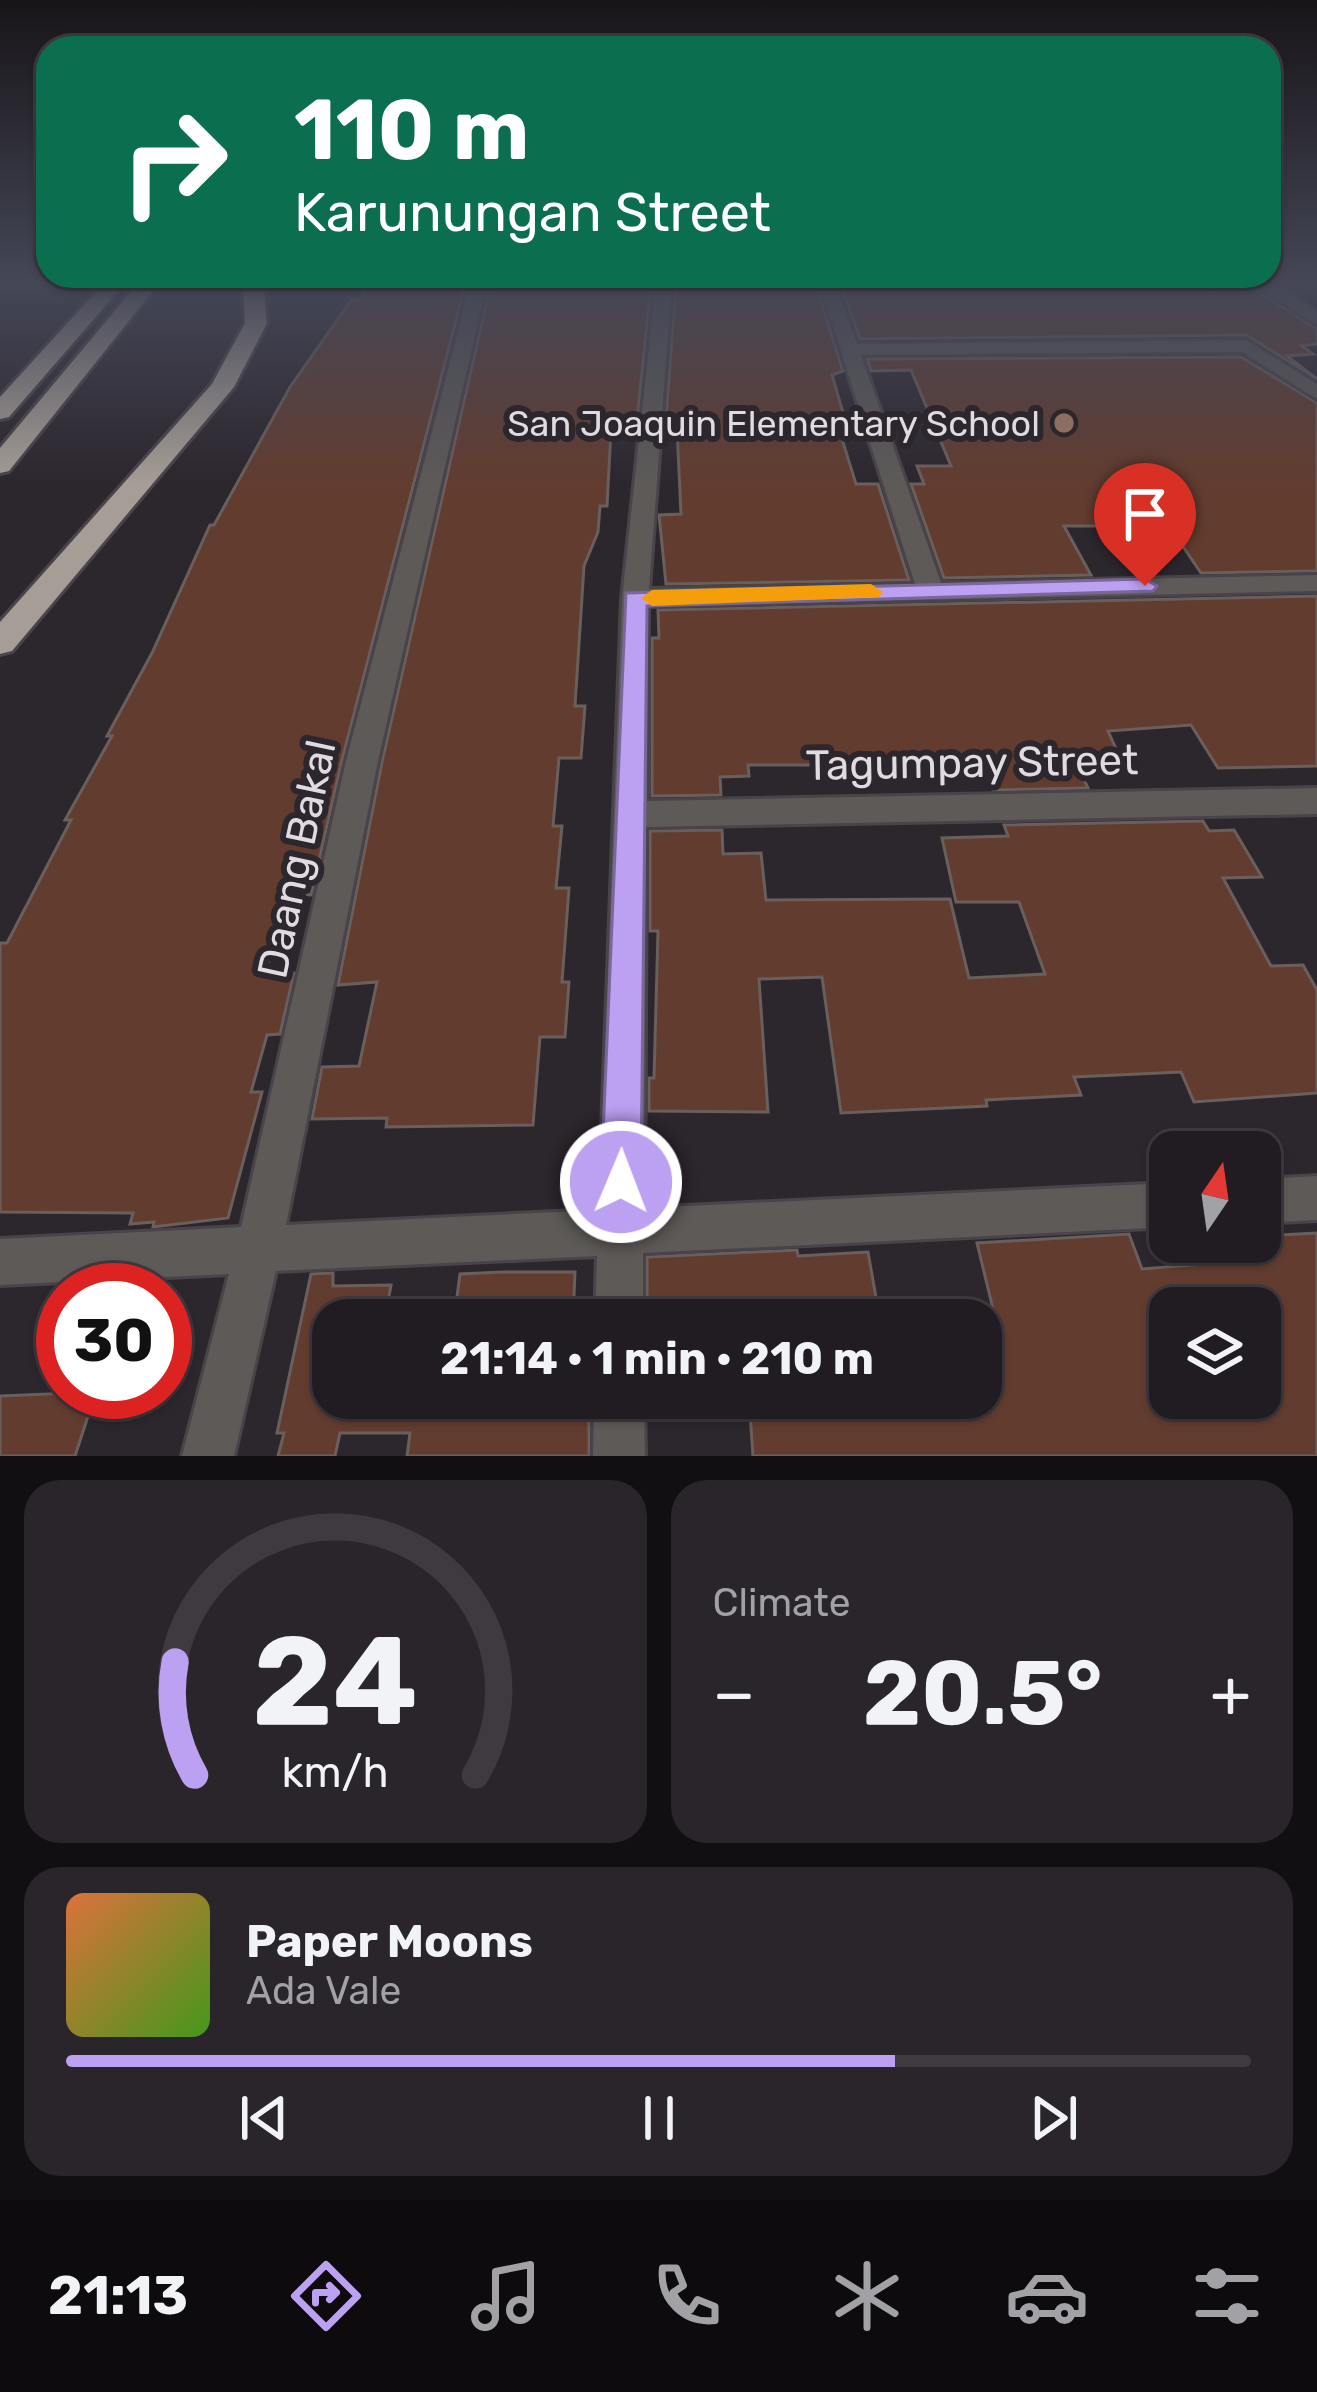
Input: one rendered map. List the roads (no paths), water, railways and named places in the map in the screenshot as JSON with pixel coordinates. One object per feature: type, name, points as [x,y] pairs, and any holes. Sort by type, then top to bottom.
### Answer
[{"type":"highway","points":[[0,412],[56,350]]},
{"type":"highway","points":[[0,465],[95,350]]},
{"type":"highway","points":[[0,643],[195,422],[232,373],[243,350]]},
{"type":"street","name":"Daang Bakal","points":[[208,1456],[260,1246],[362,761],[463,350]]},
{"type":"street","points":[[619,1299],[635,598],[658,350]]},
{"type":"street","points":[[855,350],[850,350],[930,590]]},
{"type":"street","points":[[1252,350],[1317,393]]},
{"type":"street","points":[[635,598],[1317,583]]},
{"type":"street","name":"Tagumpay Street","points":[[629,814],[1317,801]]},
{"type":"street","points":[[1281,1200],[1317,1198]]},
{"type":"street","points":[[0,1262],[1149,1206]]},
{"type":"street","points":[[619,1419],[619,1456]]},
{"type":"place","name":"San Joaquin Elementary School","points":[[1064,423]]}]
